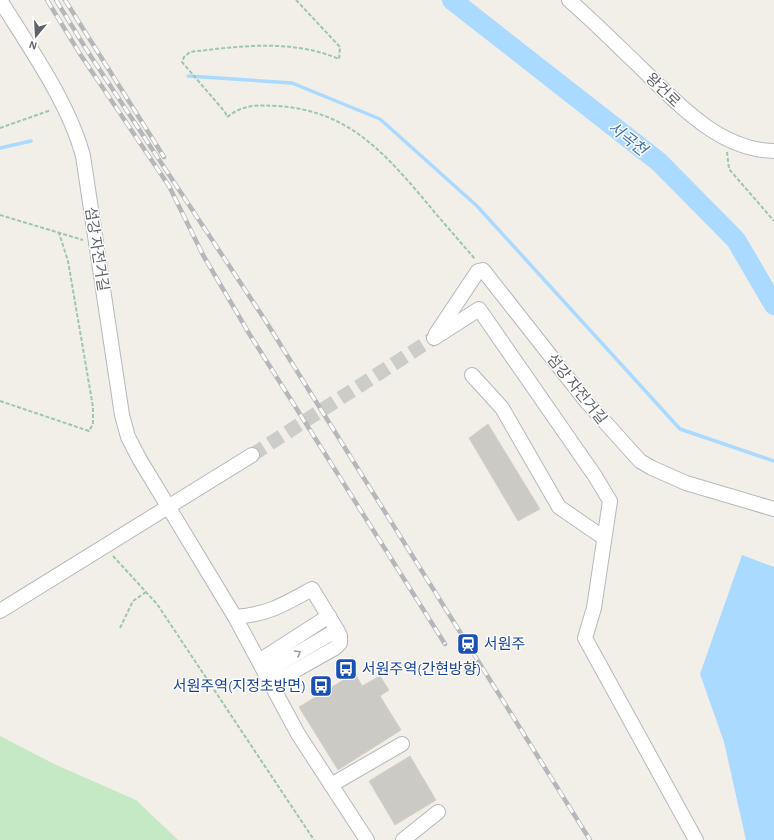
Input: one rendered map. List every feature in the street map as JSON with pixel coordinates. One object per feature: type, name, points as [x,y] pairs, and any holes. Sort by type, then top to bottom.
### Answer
[{"type":"street","name":"섬강 자전거길","points":[[0,0],[63,105],[77,134],[83,156],[124,426],[132,447],[235,617],[298,734],[367,840]]},
{"type":"street","name":"왕건로","points":[[569,0],[691,116],[726,138],[762,151],[774,151]]},
{"type":"street","name":"섬강 자전거길","points":[[483,270],[586,401],[640,461],[686,483],[774,509]]},
{"type":"street","points":[[483,270],[478,271],[434,338],[479,309],[595,476],[610,501],[594,608],[585,638],[696,840]]},
{"type":"street","points":[[472,375],[502,408],[558,507],[604,538]]},
{"type":"street","points":[[0,612],[252,455]]},
{"type":"street","points":[[235,617],[254,616],[273,610],[312,589],[337,630],[265,672]]},
{"type":"street","points":[[265,672],[329,616]]},
{"type":"street","points":[[331,785],[402,744]]},
{"type":"street","points":[[403,840],[438,812]]},
{"type":"path","points":[[296,0],[340,47],[339,59],[328,54],[262,45],[190,52],[184,57],[182,62],[225,112],[227,117],[237,109],[256,105],[295,108],[320,115],[346,125],[368,140],[394,165],[483,270]]},
{"type":"path","points":[[0,128],[63,105]]},
{"type":"path","points":[[726,138],[729,169],[774,221]]},
{"type":"path","points":[[0,214],[81,240],[95,236]]},
{"type":"path","points":[[0,401],[89,432],[93,424],[94,407],[68,261],[59,233]]},
{"type":"path","points":[[104,546],[157,604],[314,840]]},
{"type":"path","points":[[120,628],[133,601],[146,592]]},
{"type":"green space","points":[[0,736],[54,764],[136,800],[178,840],[0,840]]},
{"type":"water","points":[[742,555],[774,567],[774,840],[746,840],[724,742],[700,674]]},
{"type":"building","points":[[488,424],[540,509],[518,521],[469,438]]},
{"type":"building","points":[[355,673],[362,686],[380,676],[389,690],[380,696],[401,730],[338,770],[299,707]]},
{"type":"building","points":[[410,756],[436,800],[395,825],[369,781]]},
{"type":"waterway","name":"서곡천","points":[[452,0],[659,162],[736,240],[774,305]]},
{"type":"waterway","points":[[188,76],[292,83],[380,119],[477,206],[680,429],[774,461]]},
{"type":"waterway","points":[[0,148],[31,141]]},
{"type":"tunnel","points":[[252,455],[434,338]]},
{"type":"railway","points":[[47,0],[80,54],[169,186],[203,255],[250,335],[445,644]]},
{"type":"railway","points":[[56,0],[88,52],[265,320],[590,840]]},
{"type":"railway","points":[[65,0],[164,157]]},
{"type":"place","name":"서원주","points":[[468,644]]},
{"type":"place","name":"서원주역(간현방향)","points":[[346,669]]},
{"type":"place","name":"서원주역(지정초방면)","points":[[321,686]]}]
